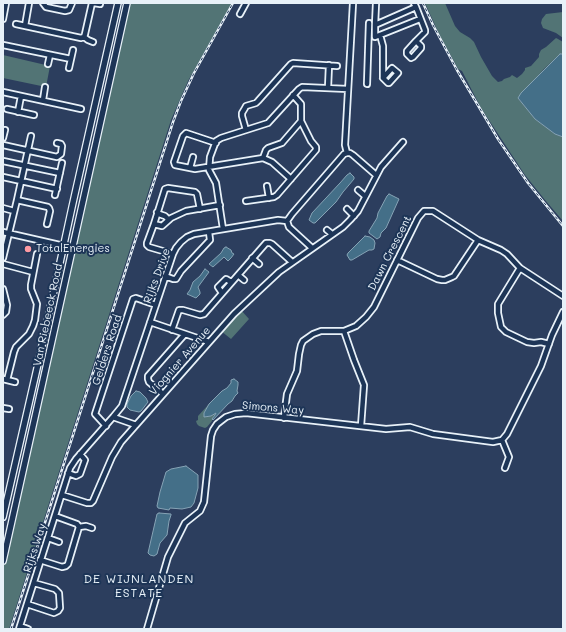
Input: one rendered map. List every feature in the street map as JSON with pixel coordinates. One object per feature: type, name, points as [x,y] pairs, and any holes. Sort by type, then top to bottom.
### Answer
[{"type":"main road","name":"Van Riebeeck Road","points":[[3,517],[118,3]]},
{"type":"main road","name":"Van Riebeeck Road","points":[[3,561],[127,3]]},
{"type":"main road","points":[[39,358],[48,360]]},
{"type":"main road","points":[[16,460],[25,463]]},
{"type":"street","points":[[3,19],[6,3]]},
{"type":"street","points":[[26,26],[30,3]]},
{"type":"street","points":[[43,3],[46,7],[65,11],[69,10],[72,3]]},
{"type":"street","points":[[84,37],[95,3]]},
{"type":"street","points":[[240,14],[246,3]]},
{"type":"street","points":[[353,3],[345,145],[349,153],[376,175]]},
{"type":"street","points":[[376,3],[375,24],[377,36],[384,46],[383,78]]},
{"type":"street","points":[[375,24],[415,5],[425,29],[425,32],[416,41]]},
{"type":"street","points":[[369,36],[377,36],[420,18]]},
{"type":"street","points":[[367,84],[369,23]]},
{"type":"street","points":[[16,24],[81,38],[84,37],[93,42]]},
{"type":"street","points":[[3,45],[71,59]]},
{"type":"street","points":[[69,68],[73,50]]},
{"type":"street","points":[[48,64],[50,55]]},
{"type":"street","points":[[246,130],[242,113],[246,106],[256,103],[291,64],[337,66]]},
{"type":"street","points":[[328,88],[329,65]]},
{"type":"street","points":[[43,100],[45,87]]},
{"type":"street","points":[[224,229],[216,184],[209,170],[210,158],[219,138],[268,124],[302,87],[348,89]]},
{"type":"street","points":[[3,92],[81,109]]},
{"type":"street","points":[[18,112],[22,96]]},
{"type":"street","points":[[246,202],[277,195],[316,150],[316,147],[311,141],[301,121],[301,104],[293,96]]},
{"type":"street","points":[[7,109],[34,115]]},
{"type":"street","points":[[264,158],[268,148],[282,143],[301,121]]},
{"type":"street","points":[[3,138],[5,130]]},
{"type":"street","points":[[216,143],[184,134],[174,164],[176,166],[195,169],[264,158],[272,162],[291,179]]},
{"type":"street","points":[[3,258],[31,136]]},
{"type":"street","name":"Viognier Avenue","points":[[62,495],[87,503],[91,503],[93,501],[112,457],[121,442],[234,314],[279,272],[343,226],[354,216],[381,167],[403,142]]},
{"type":"street","points":[[3,145],[57,157],[61,154],[62,146],[61,144],[57,143]]},
{"type":"street","points":[[312,248],[289,227],[286,221],[344,154],[349,153]]},
{"type":"street","points":[[190,168],[193,157]]},
{"type":"street","points":[[3,161],[60,173]]},
{"type":"street","points":[[55,195],[62,163]]},
{"type":"street","points":[[3,177],[56,189]]},
{"type":"street","points":[[267,186],[269,198]]},
{"type":"street","points":[[173,254],[150,247],[147,243],[165,189],[168,188],[195,192],[197,194],[200,209]]},
{"type":"street","points":[[358,190],[365,196]]},
{"type":"street","points":[[17,200],[46,206],[49,208],[50,212],[47,224]]},
{"type":"street","points":[[154,224],[162,226],[169,220],[186,211],[220,205]]},
{"type":"street","points":[[3,208],[14,211]]},
{"type":"street","points":[[346,209],[354,216]]},
{"type":"street","name":"Dawn Crescent","points":[[284,418],[287,394],[296,371],[303,341],[313,334],[321,331],[344,331],[360,323],[369,314],[398,260],[418,218],[426,211],[435,213],[478,240],[501,250],[507,254],[520,268],[563,296]]},
{"type":"street","points":[[157,212],[169,220]]},
{"type":"street","name":"Rijks Drive","points":[[68,473],[80,454],[106,426],[123,404],[165,276],[173,254],[181,242],[194,234],[278,220],[286,221]]},
{"type":"street","points":[[327,230],[332,234]]},
{"type":"street","points":[[3,232],[72,248]]},
{"type":"street","points":[[165,276],[173,280],[176,279],[181,271],[210,240],[209,232]]},
{"type":"street","points":[[398,260],[437,279],[445,280],[454,276],[478,240]]},
{"type":"street","points":[[172,330],[179,310],[202,315],[266,243],[272,244],[292,262]]},
{"type":"street","points":[[15,382],[5,380],[16,347],[29,334],[35,320],[36,304],[31,287],[38,254]]},
{"type":"street","points":[[252,258],[259,264]]},
{"type":"street","points":[[3,264],[33,272]]},
{"type":"street","points":[[520,268],[498,304],[501,327],[506,332],[530,343],[541,342],[548,344]]},
{"type":"street","points":[[238,275],[244,280]]},
{"type":"street","points":[[3,289],[7,305],[6,312],[3,315]]},
{"type":"street","name":"Gelders Road","points":[[106,426],[95,414],[133,299],[136,298],[156,305]]},
{"type":"street","points":[[505,468],[509,457],[502,440],[507,434],[541,366],[548,344],[563,312]]},
{"type":"street","points":[[150,322],[209,342]]},
{"type":"street","points":[[344,331],[364,385],[361,426]]},
{"type":"street","points":[[163,394],[149,382],[148,376],[185,334]]},
{"type":"street","points":[[3,408],[9,409]]},
{"type":"street","name":"Simons Way","points":[[147,629],[168,557],[185,523],[200,511],[204,502],[212,433],[218,422],[228,416],[246,413],[386,429],[410,427],[433,434],[493,442],[502,440]]},
{"type":"street","points":[[113,417],[136,425]]},
{"type":"street","points":[[68,473],[76,476],[80,474],[85,461],[80,454]]},
{"type":"street","name":"Rijks Way","points":[[20,628],[68,473]]},
{"type":"street","points":[[55,516],[77,524],[79,527]]},
{"type":"street","points":[[79,527],[86,526],[92,528]]},
{"type":"street","points":[[40,560],[62,567],[67,566],[79,527]]},
{"type":"street","points":[[48,538],[58,543]]},
{"type":"street","points":[[27,604],[54,613],[58,612],[60,608],[59,593],[56,590],[34,582]]},
{"type":"street","points":[[20,628],[28,629]]},
{"type":"green space","points":[[130,3],[232,3],[188,81],[171,120],[9,629],[3,629],[3,566]]},
{"type":"green space","points":[[425,3],[445,3],[455,26],[460,32],[474,42],[492,76],[498,82],[512,75],[517,78],[522,74],[525,68],[531,66],[539,57],[541,50],[556,38],[563,42],[563,54],[560,54],[544,69],[518,98],[535,119],[555,134],[563,137],[563,221],[525,175],[481,108],[462,71],[458,69],[439,34]]},
{"type":"green space","points":[[563,12],[563,38],[556,33],[543,28],[541,23],[546,14]]},
{"type":"green space","points":[[3,55],[50,66],[46,87],[3,78]]},
{"type":"green space","points":[[241,310],[249,319],[231,339],[221,331]]},
{"type":"green space","points":[[209,404],[204,413],[206,417],[216,413],[212,421],[205,428],[199,426],[196,421],[198,420],[198,416]]},
{"type":"water","points":[[560,54],[563,54],[563,137],[555,134],[535,119],[518,98],[521,93]]},
{"type":"water","points":[[350,173],[354,179],[336,202],[315,223],[309,220],[312,213]]},
{"type":"water","points":[[389,194],[399,199],[386,228],[377,239],[369,233],[369,231]]},
{"type":"water","points":[[365,236],[374,240],[374,249],[350,260],[347,255],[348,253]]},
{"type":"water","points":[[226,247],[234,254],[228,261],[224,257],[213,267],[209,264],[221,253],[224,248]]},
{"type":"water","points":[[205,269],[209,272],[198,287],[200,294],[196,298],[187,294],[193,282]]},
{"type":"water","points":[[234,379],[238,382],[238,393],[232,401],[213,420],[212,419],[216,413],[211,416],[204,417],[204,413],[209,404],[227,388],[231,383],[231,380]]},
{"type":"water","points":[[136,391],[140,392],[148,402],[139,412],[130,410],[127,407],[131,396]]},
{"type":"water","points":[[186,466],[198,475],[198,488],[194,503],[191,507],[182,509],[170,508],[169,510],[158,508],[157,506],[160,492],[166,472],[171,469]]},
{"type":"water","points":[[157,514],[171,515],[167,535],[160,543],[157,554],[154,556],[148,553]]},
{"type":"railway","points":[[11,629],[173,122],[194,73],[233,3]]},
{"type":"railway","points":[[423,3],[457,70],[498,139],[528,183],[563,226]]},
{"type":"place","name":"TotalEnergies","points":[[28,249]]},
{"type":"district","name":"DE WIJNLANDEN ESTATE","points":[[139,586]]}]
